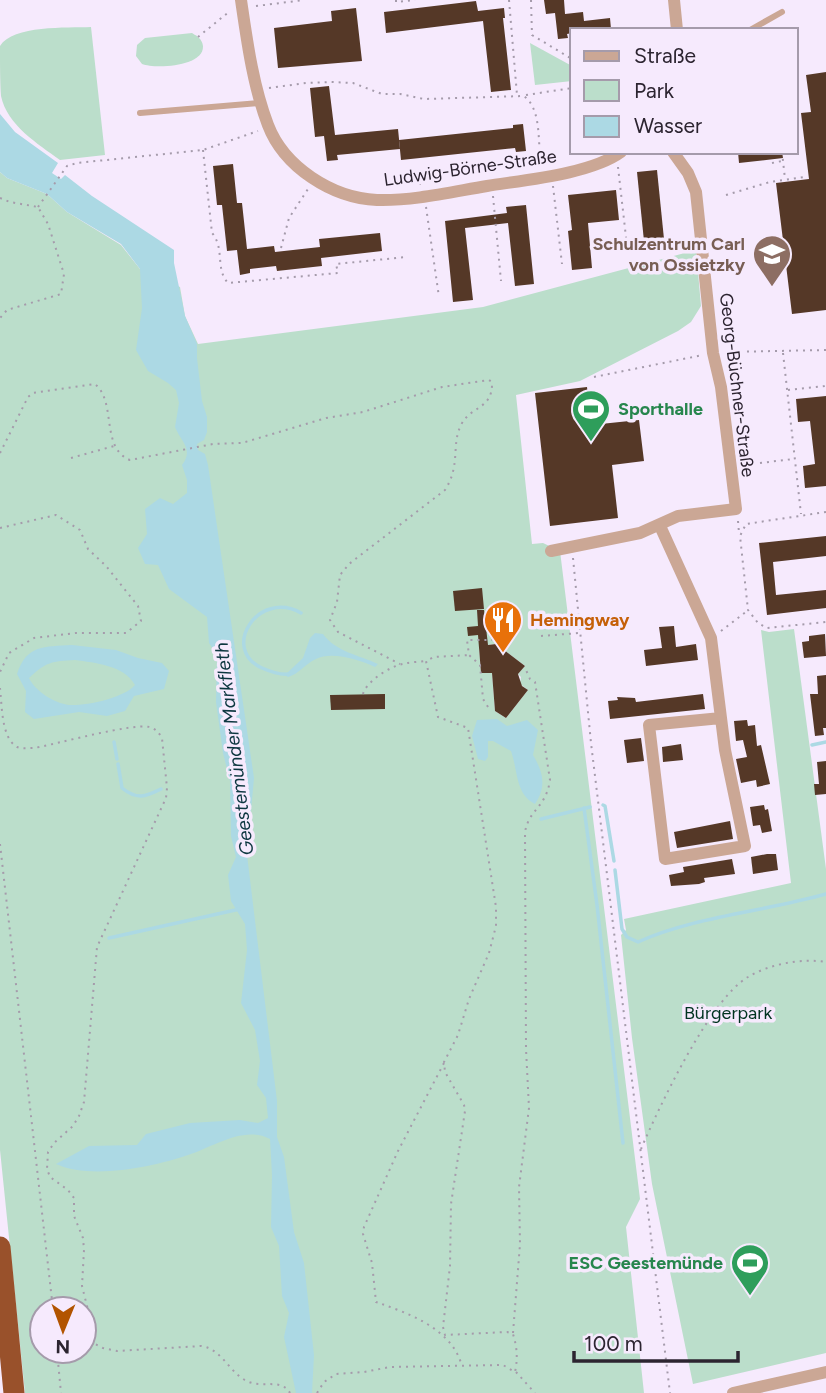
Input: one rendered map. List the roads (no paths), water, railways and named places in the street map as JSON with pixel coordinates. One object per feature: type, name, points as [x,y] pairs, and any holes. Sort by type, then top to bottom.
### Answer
[{"type":"highway","points":[[0,1247],[14,1393]]},
{"type":"street","points":[[674,0],[677,28]]},
{"type":"street","name":"Ludwig-Börne-Straße","points":[[242,4],[260,96],[269,127],[284,152],[315,179],[349,195],[374,200],[423,196],[552,175],[591,166],[619,154]]},
{"type":"street","name":"Georg-Büchner-Straße","points":[[660,526],[678,516],[736,509],[721,387],[713,353],[696,192],[688,173],[674,154]]},
{"type":"street","points":[[551,551],[607,541],[660,526],[711,638],[721,718],[745,845],[665,859],[649,725],[721,718]]},
{"type":"street","points":[[733,1393],[766,1389],[826,1372]]},
{"type":"lane","points":[[754,28],[782,12]]},
{"type":"lane","points":[[140,113],[260,96]]},
{"type":"water","name":"Geestemünder Markfleth","points":[[0,114],[15,132],[58,163],[52,173],[61,179],[65,175],[174,250],[174,263],[185,316],[197,344],[207,432],[204,440],[197,444],[198,450],[205,454],[208,465],[254,778],[247,855],[277,1101],[277,1137],[284,1157],[294,1232],[304,1263],[314,1355],[312,1393],[296,1393],[284,1337],[289,1313],[282,1296],[279,1246],[271,1227],[270,1139],[250,1134],[239,1136],[174,1159],[122,1170],[86,1171],[56,1164],[89,1146],[137,1145],[146,1134],[190,1123],[240,1120],[258,1123],[268,1118],[266,1098],[257,1085],[260,1061],[255,1030],[241,1003],[247,950],[245,924],[231,901],[228,875],[236,857],[231,836],[230,781],[216,702],[217,655],[209,643],[207,617],[169,589],[158,565],[145,564],[138,548],[147,534],[145,509],[160,498],[173,504],[187,493],[187,480],[182,465],[187,450],[175,427],[179,403],[176,390],[148,371],[136,350],[142,308],[140,269],[121,244],[67,212],[47,194],[7,178],[0,172]]},
{"type":"water","points":[[315,633],[323,634],[341,649],[378,664],[375,667],[346,657],[323,657],[288,677],[285,675],[303,658],[310,638]]},
{"type":"water","points":[[72,645],[116,650],[162,663],[169,671],[164,689],[134,696],[125,711],[107,716],[79,712],[34,719],[25,712],[26,691],[17,674],[21,664],[31,652],[38,649]],"holes":[[[75,660],[116,669],[130,678],[135,685],[122,694],[104,700],[69,705],[46,696],[29,678],[50,663]]]},
{"type":"water","points":[[497,719],[507,726],[527,720],[538,730],[533,755],[541,773],[542,785],[535,804],[520,788],[511,751],[488,741],[488,757],[485,761],[478,759],[472,736],[477,720]]},
{"type":"waterway","points":[[289,674],[269,671],[250,659],[244,648],[245,636],[250,624],[271,609],[285,608],[301,613]]},
{"type":"waterway","points":[[114,742],[117,759]]},
{"type":"waterway","points":[[812,745],[826,742]]},
{"type":"waterway","points":[[118,764],[122,788],[127,792],[141,796],[161,789]]},
{"type":"waterway","points":[[603,805],[614,861]]},
{"type":"waterway","points":[[541,819],[590,807]]},
{"type":"waterway","points":[[584,808],[623,1143]]},
{"type":"waterway","points":[[615,870],[622,929],[627,937],[638,942],[682,926],[826,894]]},
{"type":"waterway","points":[[109,938],[240,909]]},
{"type":"place","name":"Schulzentrum Carl von Ossietzky","points":[[772,288]]},
{"type":"place","name":"Sporthalle","points":[[591,443]]},
{"type":"place","name":"Hemingway","points":[[503,654]]},
{"type":"place","name":"ESC Geestemünde","points":[[750,1297]]},
{"type":"park label","name":"Bürgerpark","points":[[728,1013]]}]
